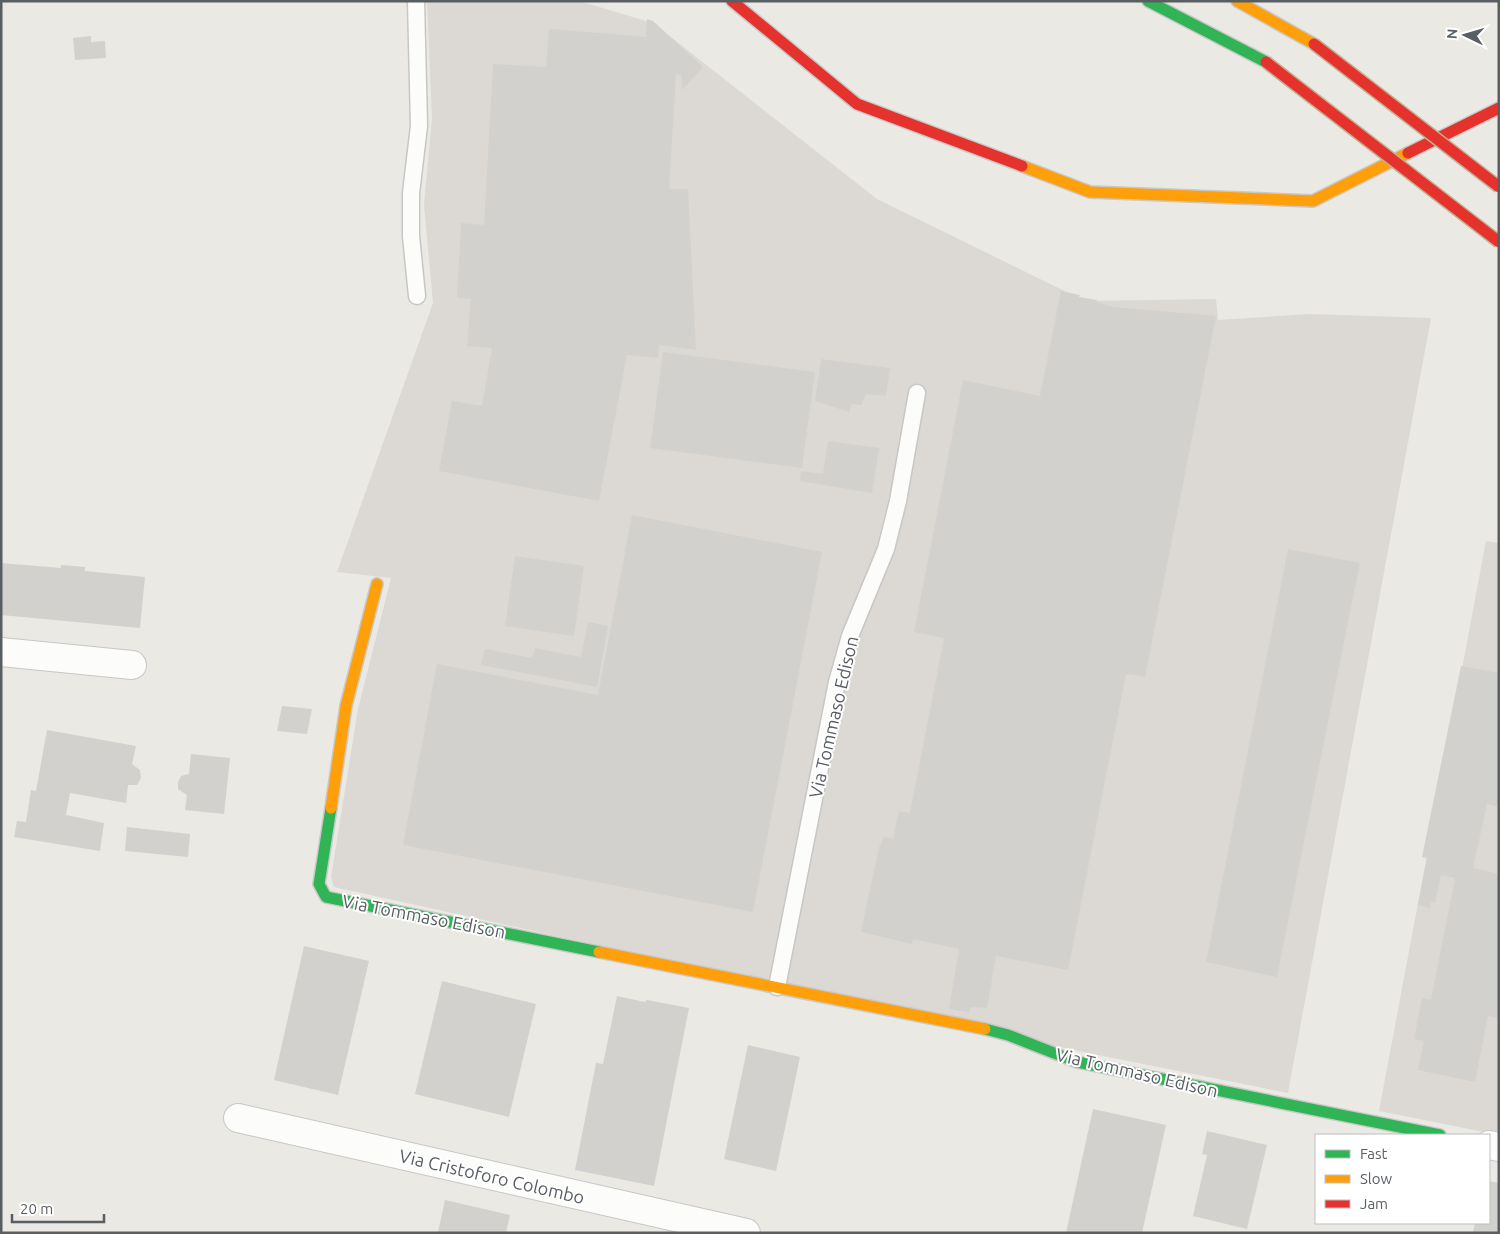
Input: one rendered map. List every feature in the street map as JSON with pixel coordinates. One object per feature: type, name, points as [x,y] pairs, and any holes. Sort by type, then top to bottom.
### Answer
[{"type":"main road","points":[[732,1],[857,104],[1090,192],[1314,202],[1499,108]]},
{"type":"main road","points":[[1148,1],[1266,62],[1499,242]]},
{"type":"main road","points":[[1237,1],[1314,44],[1499,187]]},
{"type":"main road","name":"Via Tommaso Edison","points":[[377,584],[346,706],[319,884],[326,897],[984,1029],[1008,1035],[1077,1062],[1435,1134]]},
{"type":"street","points":[[1,652],[132,666]]},
{"type":"street","name":"Via Cristoforo Colombo","points":[[238,1118],[678,1225],[746,1233]]},
{"type":"lane","points":[[416,1],[418,126],[411,193],[411,236],[416,296]]},
{"type":"lane","name":"Via Tommaso Edison","points":[[777,987],[837,682],[850,636],[886,549],[898,501],[917,393]]},
{"type":"shaded area","points":[[427,1],[579,1],[653,23],[877,199],[1085,301],[1216,299],[1218,320],[1309,314],[1431,318],[1288,1093],[1088,1053],[334,887],[331,877],[358,709],[391,578],[337,572],[433,303],[424,205],[432,118]]},
{"type":"shaded area","points":[[1486,541],[1499,543],[1499,1135],[1379,1111]]},
{"type":"building","points":[[647,19],[653,21],[703,67],[682,90],[681,75],[676,74],[669,189],[688,189],[696,350],[659,345],[658,358],[627,355],[599,501],[439,471],[452,401],[482,406],[492,348],[467,346],[471,299],[457,298],[461,223],[484,225],[493,64],[546,67],[549,29],[646,37]]},
{"type":"building","points":[[91,36],[91,42],[105,41],[106,58],[75,60],[73,38]]},
{"type":"building","points":[[1061,291],[1097,300],[1096,302],[1113,307],[1216,316],[1145,677],[1126,674],[1068,970],[996,956],[987,1008],[971,1007],[969,1012],[949,1009],[959,949],[913,939],[912,944],[861,932],[879,847],[884,837],[893,839],[899,811],[910,813],[944,638],[914,632],[963,380],[1040,396]]},
{"type":"building","points":[[663,352],[815,372],[802,468],[650,448]]},
{"type":"building","points":[[821,359],[890,368],[886,396],[866,394],[861,405],[852,404],[849,412],[815,401]]},
{"type":"building","points":[[828,441],[879,448],[872,493],[800,481],[801,471],[823,474]]},
{"type":"building","points":[[632,515],[822,552],[753,912],[403,845],[437,664],[598,695]]},
{"type":"building","points":[[1288,549],[1360,563],[1277,977],[1206,962]]},
{"type":"building","points":[[515,556],[584,566],[574,636],[505,626]]},
{"type":"building","points":[[1,563],[61,568],[61,565],[85,567],[85,571],[145,577],[140,628],[1,615]]},
{"type":"building","points":[[588,622],[608,626],[597,687],[481,665],[485,649],[532,658],[535,648],[581,657]]},
{"type":"building","points":[[1461,666],[1499,673],[1499,807],[1487,804],[1473,868],[1499,874],[1499,1018],[1488,1016],[1475,1082],[1418,1070],[1424,1041],[1414,1039],[1422,998],[1431,1000],[1455,878],[1441,875],[1435,903],[1431,902],[1430,908],[1418,905],[1427,858],[1422,857]]},
{"type":"building","points":[[282,706],[312,709],[307,734],[277,731]]},
{"type":"building","points":[[47,730],[136,746],[132,764],[140,770],[141,778],[137,785],[128,785],[126,803],[70,793],[66,815],[104,823],[100,851],[14,837],[17,821],[26,822],[31,790],[36,791]]},
{"type":"building","points":[[191,754],[230,758],[224,814],[185,810],[187,795],[178,789],[178,782],[181,776],[189,774]]},
{"type":"building","points":[[127,827],[190,834],[188,857],[125,851]]},
{"type":"building","points":[[304,946],[369,961],[338,1095],[274,1080]]},
{"type":"building","points":[[442,981],[536,1004],[509,1117],[415,1094]]},
{"type":"building","points":[[617,996],[689,1008],[654,1186],[575,1170],[596,1063],[603,1064]]},
{"type":"building","points":[[748,1045],[800,1057],[776,1171],[724,1159]]},
{"type":"building","points":[[1093,1109],[1166,1125],[1142,1233],[1066,1233]]},
{"type":"building","points":[[1207,1131],[1267,1145],[1247,1229],[1193,1216],[1207,1155],[1202,1154]]},
{"type":"building","points":[[1490,1181],[1499,1183],[1499,1233],[1473,1233],[1475,1224],[1490,1224]]},
{"type":"building","points":[[445,1200],[510,1215],[506,1233],[438,1232]]},
{"type":"traffic: fast","points":[[1148,1],[1266,62]]},
{"type":"traffic: fast","points":[[331,808],[319,884],[326,897],[599,952]]},
{"type":"traffic: fast","points":[[985,1029],[1008,1035],[1077,1062],[1435,1134]]},
{"type":"traffic: slow","points":[[1237,1],[1314,44]]},
{"type":"traffic: slow","points":[[1022,166],[1090,192],[1313,201],[1408,153]]},
{"type":"traffic: slow","points":[[331,808],[346,706],[377,584]]},
{"type":"traffic: slow","points":[[599,952],[985,1029]]},
{"type":"traffic: jam","points":[[732,1],[857,104],[1022,166]]},
{"type":"traffic: jam","points":[[1314,44],[1499,187]]},
{"type":"traffic: jam","points":[[1266,62],[1499,242]]},
{"type":"traffic: jam","points":[[1408,153],[1499,108]]}]
